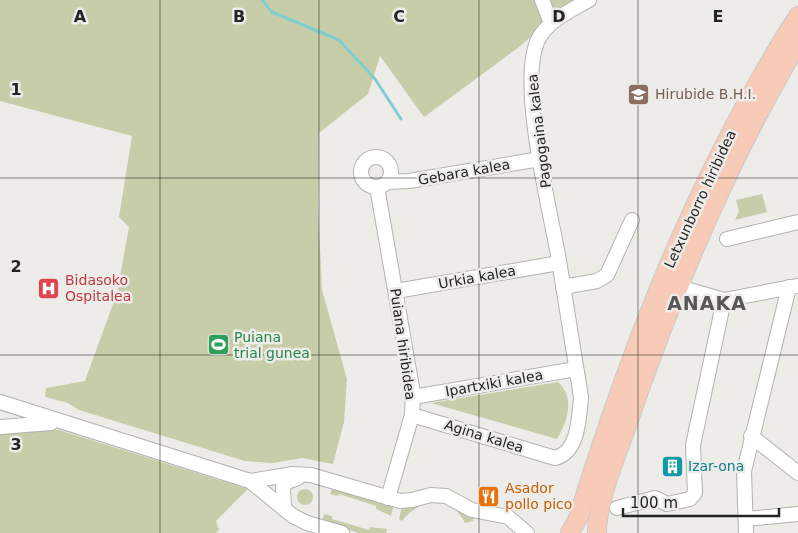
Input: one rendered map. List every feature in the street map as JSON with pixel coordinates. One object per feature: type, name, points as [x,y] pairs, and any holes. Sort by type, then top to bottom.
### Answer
[{"type":"main road","name":"Letxunborro hiribidea","points":[[570,533],[578,518],[623,380],[658,290],[699,195],[761,75],[798,16]]},
{"type":"main road","name":"Letxunborro hiribidea","points":[[597,533],[599,513],[618,451],[678,287],[728,170],[798,43]]},
{"type":"street","points":[[542,0],[551,23]]},
{"type":"street","name":"Pagogaina kalea","points":[[555,458],[566,454],[573,442],[578,425],[581,397],[540,159],[531,82],[532,61],[538,41],[551,23],[589,0]]},
{"type":"street","name":"Gebara kalea","points":[[382,185],[540,159]]},
{"type":"street","name":"Puiana hiribidea","points":[[382,185],[413,397],[412,415],[388,498]]},
{"type":"street","points":[[563,287],[597,281],[607,275],[632,220]]},
{"type":"street","points":[[727,238],[798,222]]},
{"type":"street","name":"Urkia kalea","points":[[396,291],[559,263]]},
{"type":"street","points":[[658,290],[678,287],[724,300],[794,286],[744,471],[746,526],[798,514]]},
{"type":"street","points":[[617,508],[655,498],[667,504],[690,499],[695,493],[692,445],[724,300]]},
{"type":"street","name":"Ipartxiki kalea","points":[[413,397],[576,369]]},
{"type":"street","points":[[0,402],[67,425],[250,481],[269,480],[294,474],[312,475],[404,502],[431,495],[446,496],[472,510],[508,517],[527,533]]},
{"type":"street","points":[[0,426],[12,417],[16,406]]},
{"type":"street","name":"Agina kalea","points":[[412,415],[555,458]]},
{"type":"street","points":[[0,426],[30,423],[67,425]]},
{"type":"street","points":[[752,436],[798,473]]},
{"type":"street","points":[[284,510],[282,495],[285,484],[296,478],[312,475]]},
{"type":"street","points":[[250,481],[284,510],[307,523],[342,533]]},
{"type":"green space","points":[[0,0],[574,0],[519,47],[424,117],[380,56],[368,94],[319,133],[318,207],[322,290],[347,379],[344,422],[333,464],[302,458],[273,463],[245,461],[79,410],[68,403],[45,397],[46,388],[85,381],[117,293],[129,227],[119,217],[132,136],[0,101]]},
{"type":"green space","points":[[762,194],[767,212],[735,220],[739,211],[736,200]]},
{"type":"green space","points":[[558,382],[567,395],[568,409],[567,417],[557,439],[431,403]]},
{"type":"green space","points":[[32,428],[59,430],[248,489],[216,521],[219,530],[216,533],[0,533],[0,431]]},
{"type":"green space","points":[[333,486],[394,504],[391,516],[376,509],[376,506],[339,494],[338,496],[330,494]]},
{"type":"green space","points":[[305,489],[313,497],[305,505],[297,497]]},
{"type":"green space","points":[[433,498],[474,515],[473,521],[465,523],[452,507],[435,502],[417,508],[402,521],[399,519],[402,506]]},
{"type":"green space","points":[[324,514],[332,516],[332,519],[369,530],[370,527],[387,529],[386,533],[359,533],[322,522]]},
{"type":"waterway","points":[[262,0],[272,12],[339,40],[375,79],[401,119]]},
{"type":"place","name":"Hirubide B.H.I.","points":[[639,94]]},
{"type":"place","name":"Bidasoko Ospitalea","points":[[49,288]]},
{"type":"place","name":"Puiana trial gunea","points":[[218,345]]},
{"type":"place","name":"Izar-ona","points":[[672,466]]},
{"type":"place","name":"Asador pollo pico","points":[[489,496]]},
{"type":"district","name":"ANAKA","points":[[707,303]]}]
